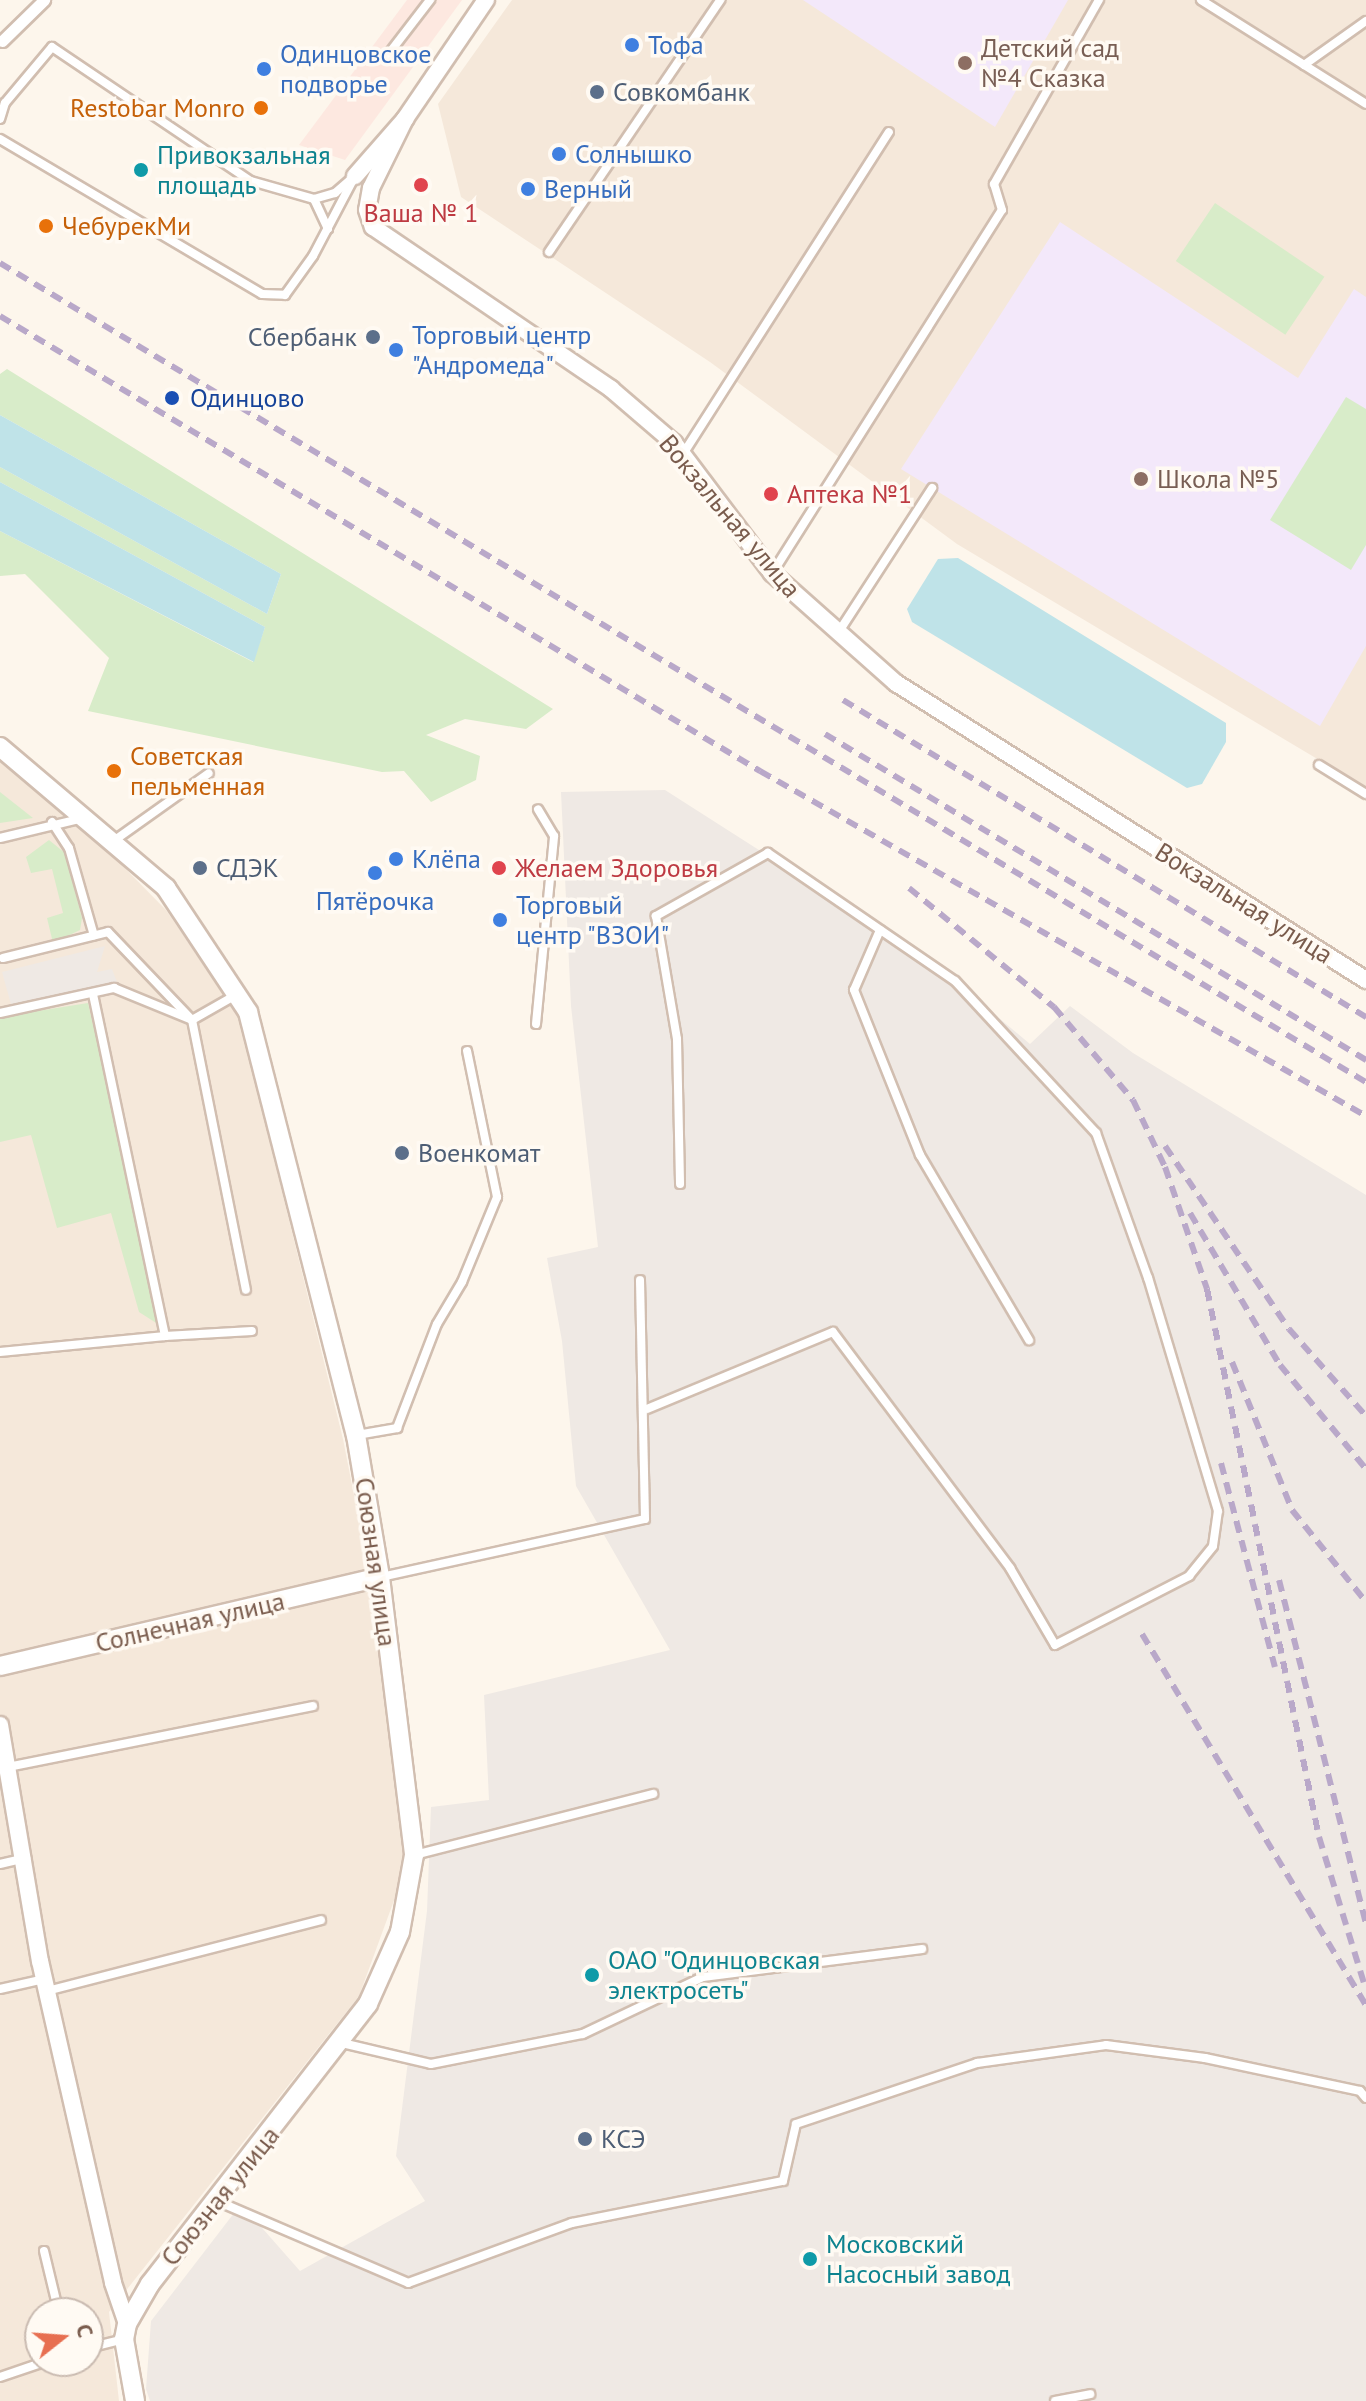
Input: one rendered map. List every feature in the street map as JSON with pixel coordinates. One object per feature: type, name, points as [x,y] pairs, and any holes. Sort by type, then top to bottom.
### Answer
[{"type":"street","points":[[2,41],[44,0]]},
{"type":"street","points":[[355,176],[405,119],[486,0]]},
{"type":"street","name":"Вокзальная улица","points":[[405,119],[371,188],[367,210],[373,227],[611,389],[683,455],[772,573],[896,683],[1366,980]]},
{"type":"street","name":"Союзная улица","points":[[0,747],[115,840],[166,888],[239,993],[302,1212],[356,1435],[380,1577],[414,1855],[400,1932],[381,1982],[342,2043],[150,2284],[126,2332]]},
{"type":"street","name":"Солнечная улица","points":[[0,1666],[380,1577]]},
{"type":"street","points":[[0,1725],[26,1858],[46,1985],[126,2332],[135,2401]]},
{"type":"lane","points":[[387,56],[430,0]]},
{"type":"lane","points":[[549,252],[720,0]]},
{"type":"lane","points":[[772,573],[1002,210],[994,184],[1099,0]]},
{"type":"lane","points":[[1201,0],[1366,104]]},
{"type":"lane","points":[[1304,65],[1366,21]]},
{"type":"lane","points":[[0,119],[5,103],[52,47],[251,181],[314,199],[335,193],[355,176]]},
{"type":"lane","points":[[683,455],[889,132]]},
{"type":"lane","points":[[1,136],[262,294],[285,295],[328,229],[355,176]]},
{"type":"lane","points":[[314,199],[328,229]]},
{"type":"lane","points":[[837,633],[932,488]]},
{"type":"lane","points":[[1319,765],[1366,794]]},
{"type":"lane","points":[[115,840],[209,773]]},
{"type":"lane","points":[[536,1024],[554,836],[538,809]]},
{"type":"lane","points":[[0,838],[52,822],[88,818]]},
{"type":"lane","points":[[52,822],[79,876],[94,936]]},
{"type":"lane","points":[[647,1409],[833,1332],[1010,1568],[1055,1645],[1189,1576],[1213,1546],[1218,1511],[1148,1278],[1096,1133],[955,981],[768,853],[656,916],[677,1039],[680,1184]]},
{"type":"lane","points":[[880,930],[854,990],[920,1155],[1029,1340]]},
{"type":"lane","points":[[3,958],[108,932],[192,1020],[246,1290]]},
{"type":"lane","points":[[0,1013],[114,988],[192,1020]]},
{"type":"lane","points":[[192,1020],[239,993]]},
{"type":"lane","points":[[93,994],[165,1336]]},
{"type":"lane","points":[[356,1435],[397,1428],[437,1324],[462,1282],[497,1197],[467,1051]]},
{"type":"lane","points":[[380,1577],[645,1519],[647,1409],[640,1280]]},
{"type":"lane","points":[[0,1352],[252,1331]]},
{"type":"lane","points":[[8,1767],[313,1706]]},
{"type":"lane","points":[[414,1855],[653,1794]]},
{"type":"lane","points":[[0,1864],[26,1858]]},
{"type":"lane","points":[[0,1989],[46,1985],[321,1920]]},
{"type":"lane","points":[[342,2043],[431,2064],[583,2034],[703,1977],[922,1949]]},
{"type":"lane","points":[[216,2201],[408,2283],[572,2223],[783,2181],[796,2124],[977,2063],[1106,2045],[1205,2058],[1360,2091],[1366,2098]]},
{"type":"lane","points":[[44,2251],[55,2297]]},
{"type":"lane","points":[[104,2341],[126,2332]]},
{"type":"lane","points":[[0,2377],[24,2369]]},
{"type":"lane","points":[[1055,2401],[1090,2394]]},
{"type":"shaded area","points":[[407,0],[462,0],[345,160],[299,145]]},
{"type":"shaded area","points":[[512,0],[1366,0],[1366,788],[957,544],[710,362],[461,197],[438,104]]},
{"type":"shaded area","name":"Детский сад №4 Сказка","points":[[803,0],[1068,0],[995,127]]},
{"type":"shaded area","name":"Школа №5","points":[[1060,222],[1298,378],[1354,289],[1366,297],[1366,646],[1320,726],[901,469]]},
{"type":"shaded area","points":[[0,759],[103,846],[166,910],[239,1017],[343,1439],[364,1546],[404,1848],[400,1884],[359,1996],[109,2312],[119,2401],[0,2401]]},
{"type":"shaded area","points":[[665,790],[925,956],[1030,1044],[1070,1006],[1133,1053],[1366,1195],[1366,2401],[150,2401],[146,2389],[151,2321],[241,2204],[300,2271],[425,2201],[396,2156],[427,1911],[431,1807],[489,1800],[484,1695],[670,1650],[576,1486],[562,1341],[547,1258],[598,1247],[571,1006],[561,792]]},
{"type":"shaded area","points":[[105,946],[97,972],[112,969],[117,982],[12,1008],[2,972]]},
{"type":"green space","points":[[1215,203],[1324,277],[1285,335],[1176,261]]},
{"type":"green space","points":[[7,369],[553,709],[526,729],[465,719],[426,735],[480,756],[476,780],[431,802],[404,771],[382,772],[88,711],[109,658],[25,574],[0,576],[0,531],[253,662],[265,627],[0,482],[0,467],[267,614],[281,574],[0,415],[0,374]]},
{"type":"green space","points":[[1346,397],[1366,409],[1366,545],[1351,570],[1270,520]]},
{"type":"green space","points":[[0,792],[33,818],[0,823]]},
{"type":"green space","points":[[49,840],[65,853],[82,918],[80,930],[53,943],[47,918],[63,913],[52,869],[31,873],[26,857]]},
{"type":"green space","points":[[88,1003],[164,1328],[139,1312],[111,1213],[57,1228],[31,1135],[0,1142],[0,1017]]},
{"type":"water","points":[[0,415],[281,574],[267,614],[0,467]]},
{"type":"water","points":[[0,482],[265,627],[254,662],[0,531]]},
{"type":"water","points":[[958,558],[1226,723],[1226,742],[1202,784],[1187,788],[912,622],[907,609],[938,559]]},
{"type":"railway","points":[[0,263],[1366,1082]]},
{"type":"railway","points":[[0,316],[760,771],[1366,1116]]},
{"type":"railway","points":[[843,700],[1366,1017]]},
{"type":"railway","points":[[825,734],[1366,1060]]},
{"type":"railway","points":[[909,888],[1054,1007],[1133,1100],[1165,1167],[1207,1289],[1319,1837],[1366,1990]]},
{"type":"railway","points":[[1165,1146],[1289,1329],[1366,1416]]},
{"type":"railway","points":[[1190,1213],[1280,1365],[1366,1469]]},
{"type":"railway","points":[[1232,1362],[1292,1510],[1366,1602]]},
{"type":"railway","points":[[1221,1463],[1275,1667]]},
{"type":"railway","points":[[1279,1580],[1366,1925]]},
{"type":"railway","points":[[1142,1634],[1366,2006]]},
{"type":"place","name":"Тофа","points":[[632,45]]},
{"type":"place","name":"Детский сад №4 Сказка","points":[[965,63]]},
{"type":"place","name":"Одинцовское подворье","points":[[264,69]]},
{"type":"place","name":"Совкомбанк","points":[[597,92]]},
{"type":"place","name":"Restobar Monro","points":[[261,108]]},
{"type":"place","name":"Солнышко","points":[[559,154]]},
{"type":"place","name":"Привокзальная площадь","points":[[141,170]]},
{"type":"place","name":"Ваша № 1","points":[[421,185]]},
{"type":"place","name":"Верный","points":[[528,189]]},
{"type":"place","name":"ЧебурекМи","points":[[46,226]]},
{"type":"place","name":"Сбербанк","points":[[373,337]]},
{"type":"place","name":"Торговый центр \"Андромеда\"","points":[[396,350]]},
{"type":"place","name":"Одинцово","points":[[172,398]]},
{"type":"place","name":"Школа №5","points":[[1141,479]]},
{"type":"place","name":"Аптека №1","points":[[771,494]]},
{"type":"place","name":"Советская пельменная","points":[[114,771]]},
{"type":"place","name":"Клёпа","points":[[396,859]]},
{"type":"place","name":"СДЭК","points":[[200,868]]},
{"type":"place","name":"Желаем Здоровья","points":[[499,868]]},
{"type":"place","name":"Пятёрочка","points":[[375,873]]},
{"type":"place","name":"Торговый центр \"ВЗОИ\"","points":[[500,920]]},
{"type":"place","name":"Военкомат","points":[[402,1153]]},
{"type":"place","name":"ОАО \"Одинцовская электросеть\"","points":[[592,1975]]},
{"type":"place","name":"КСЭ","points":[[585,2139]]},
{"type":"place","name":"Московский Насосный завод","points":[[810,2259]]}]
